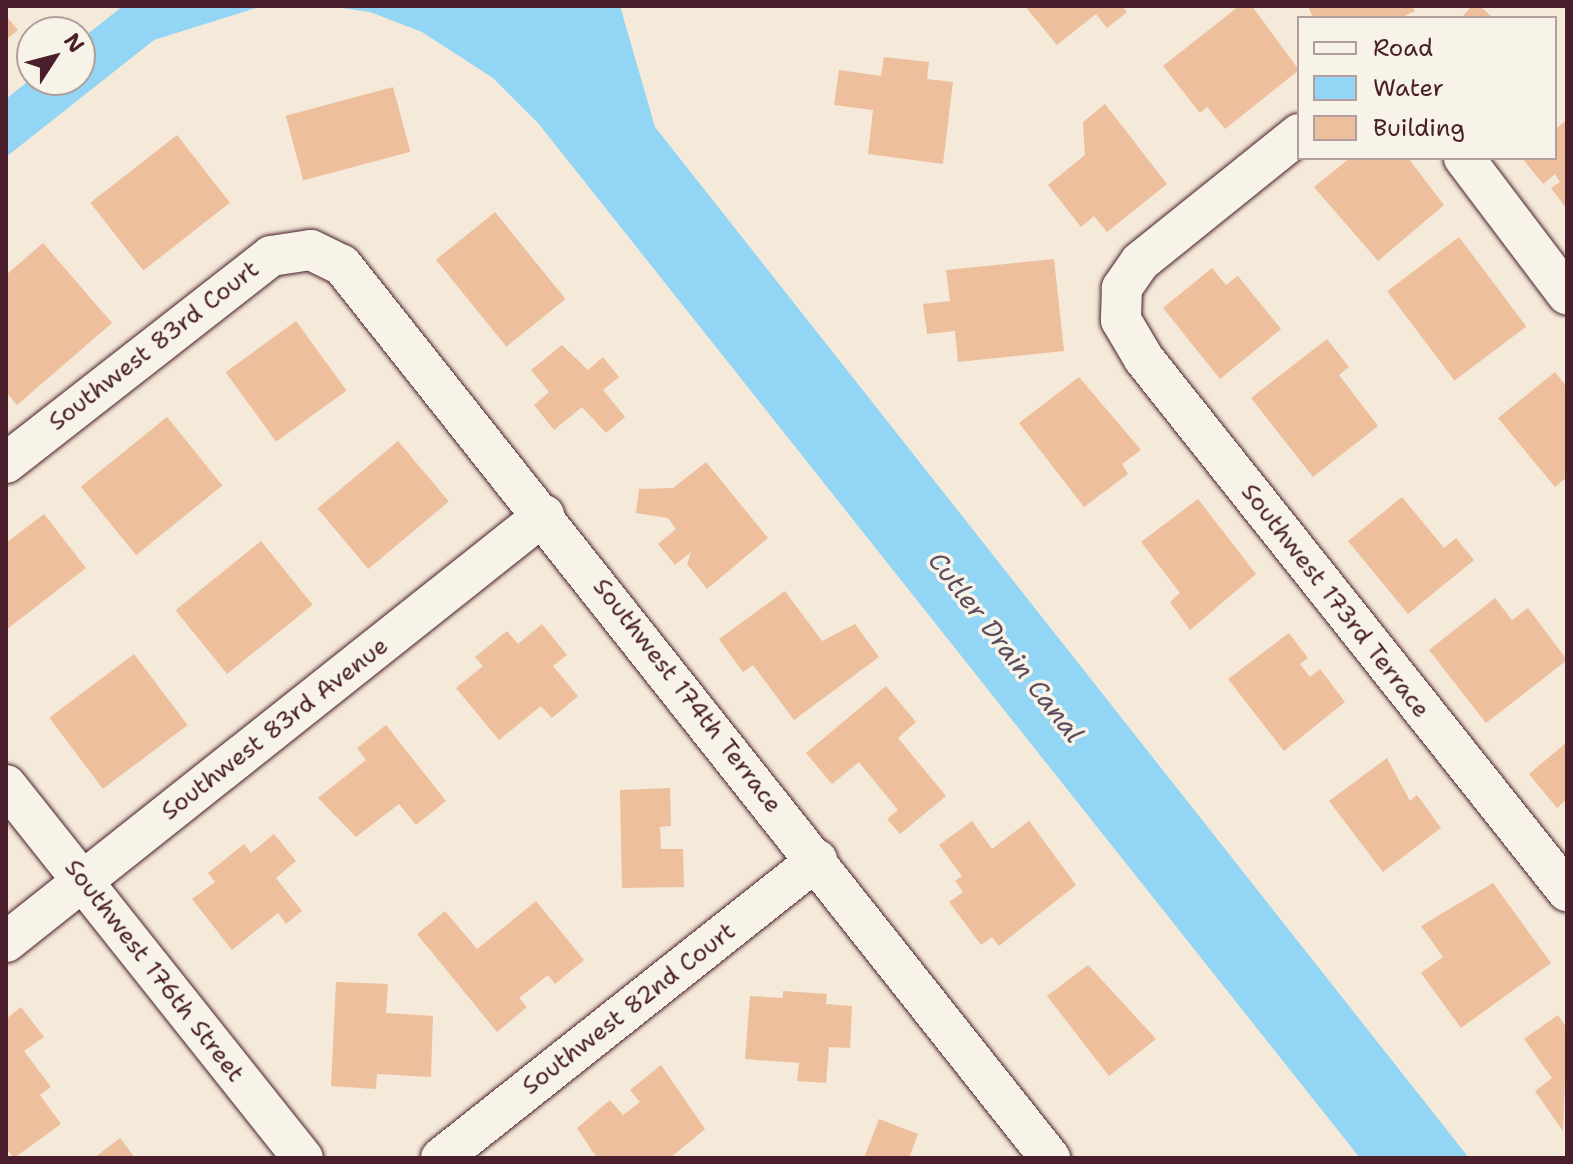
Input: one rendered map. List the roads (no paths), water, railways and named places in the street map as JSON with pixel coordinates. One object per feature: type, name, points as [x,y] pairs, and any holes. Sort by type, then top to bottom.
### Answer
[{"type":"street","name":"Southwest 173rd Terrace","points":[[1297,136],[1155,247],[1127,277],[1120,303],[1121,320],[1144,359],[1567,891]]},
{"type":"street","points":[[1466,160],[1567,294]]},
{"type":"street","name":"Southwest 83rd Court","points":[[6,463],[257,265],[285,250],[311,250]]},
{"type":"street","name":"Southwest 174th Terrace","points":[[311,250],[356,279],[1050,1158]]},
{"type":"street","name":"Southwest 83rd Avenue","points":[[6,942],[544,515]]},
{"type":"street","name":"Southwest 176th Street","points":[[6,785],[303,1158]]},
{"type":"street","name":"Southwest 82nd Court","points":[[441,1158],[817,860]]},
{"type":"water","points":[[123,6],[262,6],[154,40],[96,86],[96,27]]},
{"type":"water","name":"Cutler Drain Canal","points":[[328,6],[620,6],[655,127],[1469,1158],[1360,1158],[538,123],[493,78],[422,32],[370,12]]},
{"type":"water","points":[[16,91],[16,96],[83,96],[6,157],[6,99]]}]
